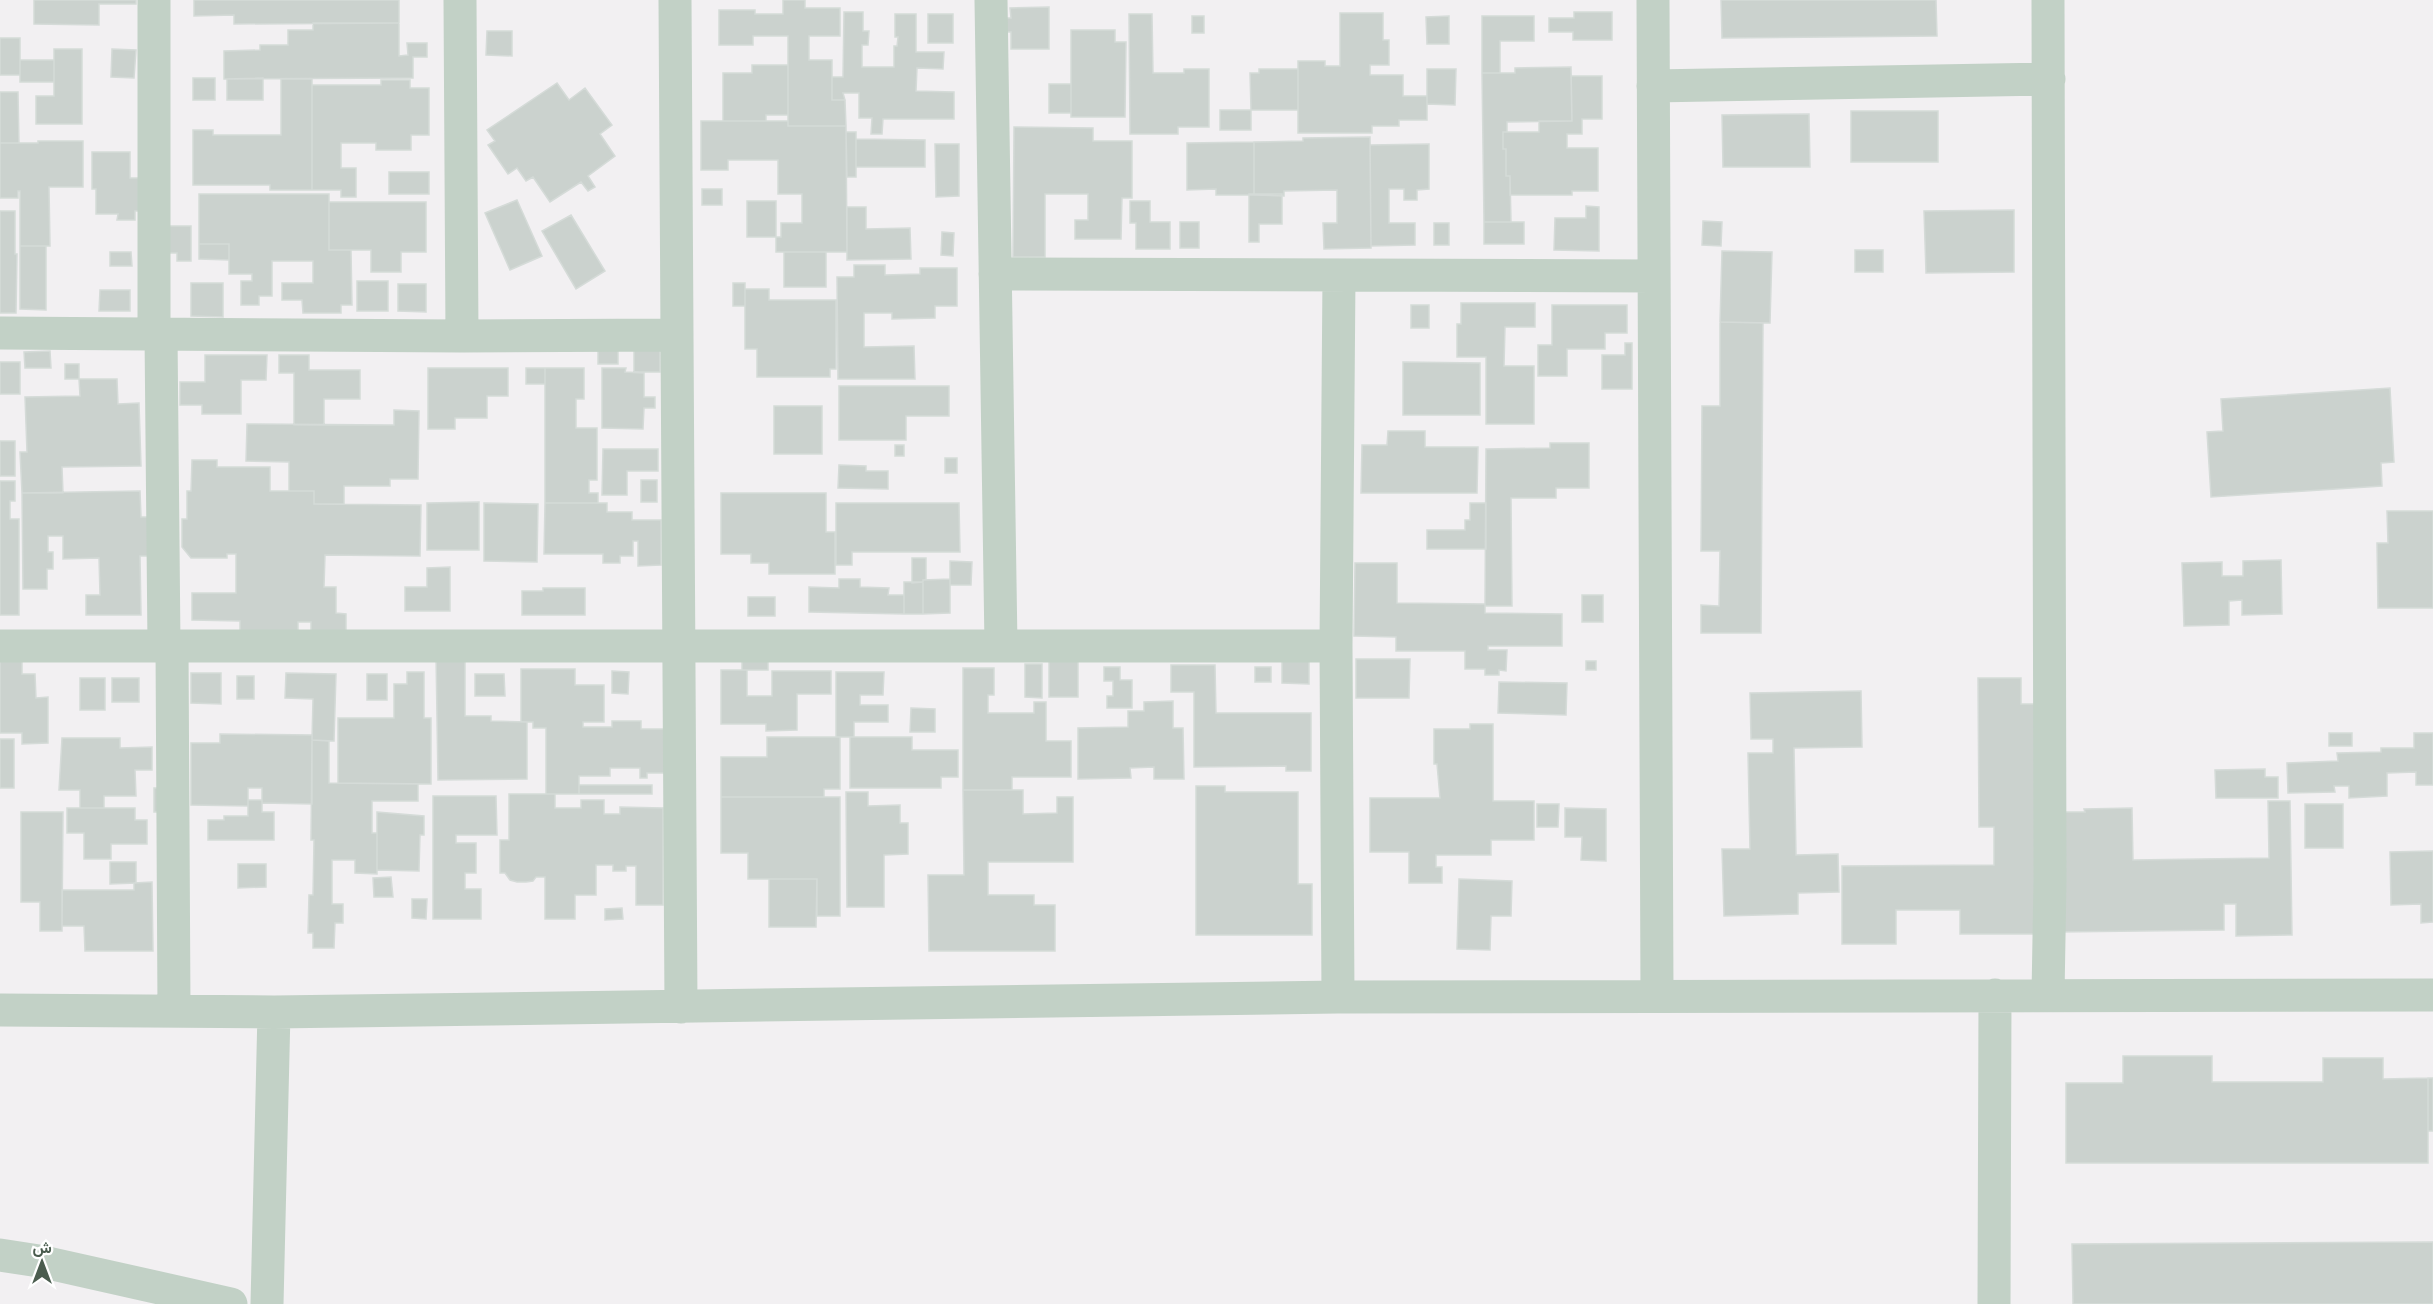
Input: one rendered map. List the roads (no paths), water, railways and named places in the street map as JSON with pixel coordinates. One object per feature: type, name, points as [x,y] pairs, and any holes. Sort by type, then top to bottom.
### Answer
[{"type":"street","points":[[154,0],[158,334],[168,646],[174,1010]]},
{"type":"street","points":[[460,0],[462,336]]},
{"type":"street","points":[[675,0],[681,1007]]},
{"type":"street","points":[[991,0],[1001,645]]},
{"type":"street","points":[[1653,0],[1657,996]]},
{"type":"street","points":[[2048,0],[2050,880],[2048,995]]},
{"type":"street","points":[[1653,86],[2049,79]]},
{"type":"street","points":[[995,274],[1654,276]]},
{"type":"street","points":[[1338,997],[1336,646],[1339,275]]},
{"type":"street","points":[[0,333],[676,335]]},
{"type":"street","points":[[0,646],[1336,646]]},
{"type":"street","points":[[1994,1304],[1995,995]]},
{"type":"street","points":[[0,1010],[274,1012],[1338,997],[2433,995]]},
{"type":"street","points":[[267,1304],[274,1012]]},
{"type":"street","points":[[0,1255],[39,1261],[231,1304]]}]
